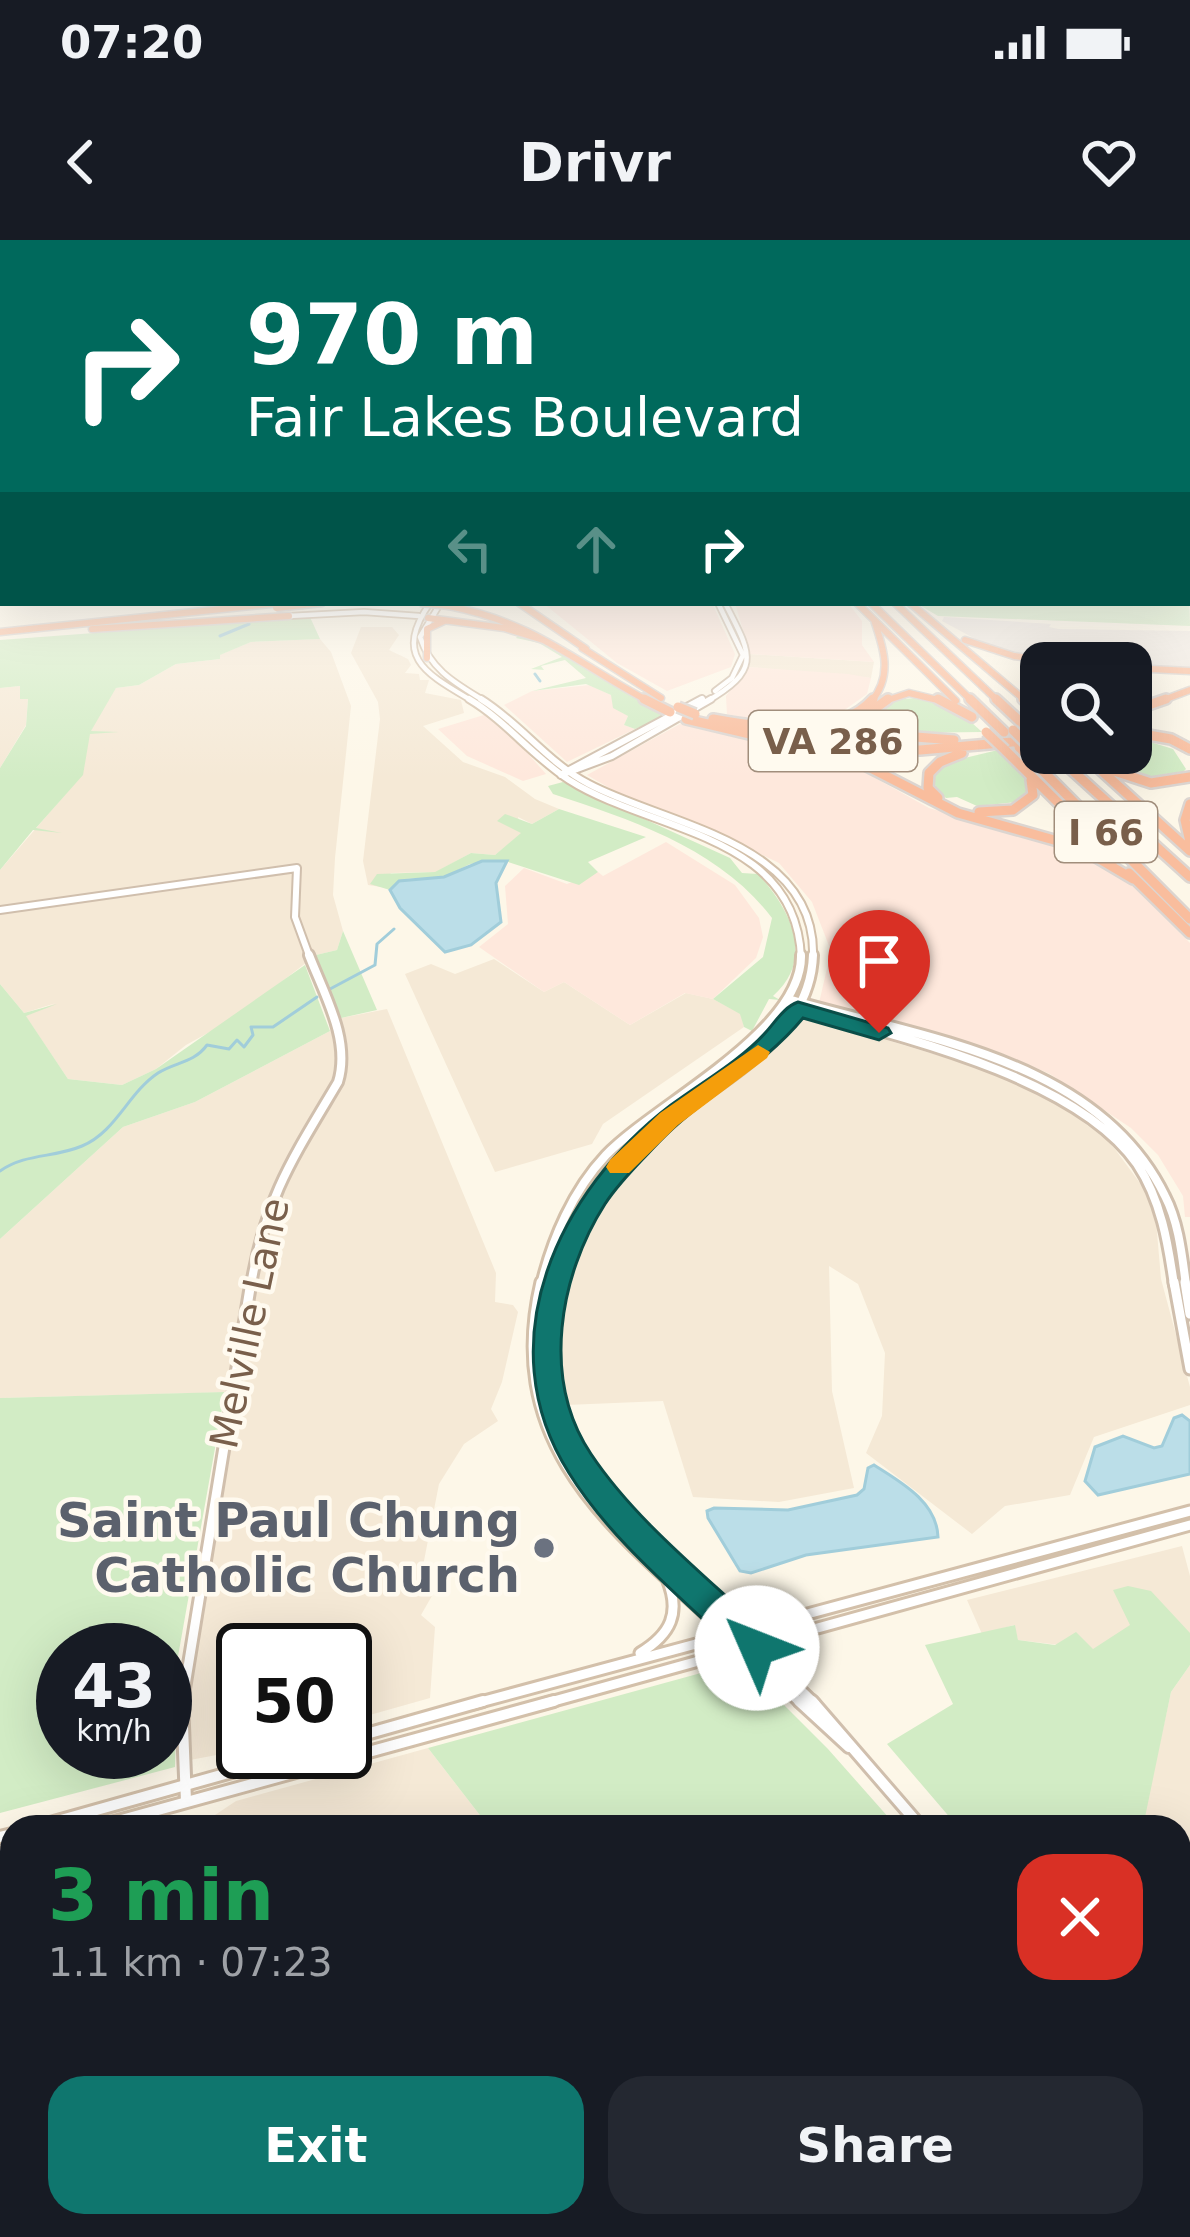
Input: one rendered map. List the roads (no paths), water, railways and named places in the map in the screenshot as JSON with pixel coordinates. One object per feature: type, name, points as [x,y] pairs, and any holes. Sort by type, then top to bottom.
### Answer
[{"type":"highway","points":[[98,622],[204,606]]},
{"type":"highway","points":[[0,634],[262,606]]},
{"type":"highway","points":[[55,630],[265,606]]},
{"type":"highway","name":"VA 286","points":[[449,606],[542,632],[674,710],[779,742],[920,750],[1020,736]]},
{"type":"highway","name":"VA 286","points":[[471,606],[538,624],[591,653],[674,710]]},
{"type":"highway","points":[[523,606],[591,653]]},
{"type":"highway","points":[[860,606],[1020,766]]},
{"type":"highway","name":"I 66","points":[[874,606],[1020,743]]},
{"type":"highway","points":[[883,606],[1008,731]]},
{"type":"highway","points":[[905,606],[1020,716]]},
{"type":"highway","points":[[908,606],[989,650],[1020,655]]},
{"type":"highway","points":[[924,614],[1020,696]]},
{"type":"highway","points":[[0,634],[292,615]]},
{"type":"highway","points":[[423,617],[476,623],[550,643],[613,678]]},
{"type":"highway","points":[[713,719],[791,728],[821,725],[856,712],[873,699],[886,674],[874,620]]},
{"type":"highway","points":[[427,658],[426,634],[431,625],[476,623]]},
{"type":"highway","points":[[1152,669],[1190,671]]},
{"type":"highway","points":[[972,717],[949,701],[919,694],[888,698],[872,712],[881,727],[903,736],[974,740]]},
{"type":"highway","points":[[1152,708],[1190,694]]},
{"type":"highway","name":"VA 286","points":[[690,716],[830,741],[1020,735]]},
{"type":"highway","points":[[1152,736],[1190,749]]},
{"type":"highway","points":[[779,742],[859,762],[958,813],[1064,841],[1133,878]]},
{"type":"highway","points":[[1000,748],[937,764],[927,776],[930,791],[964,810],[1009,811],[1033,795],[1027,774]]},
{"type":"highway","points":[[1029,774],[1190,933]]},
{"type":"highway","name":"I 66","points":[[1050,774],[1190,919]]},
{"type":"highway","points":[[1052,774],[1190,908]]},
{"type":"highway","points":[[1077,774],[1190,873]]},
{"type":"highway","name":"I 66","points":[[1085,774],[1190,873]]},
{"type":"highway","points":[[1106,774],[1190,846]]},
{"type":"highway","points":[[1121,774],[1142,782],[1169,783],[1190,777]]},
{"type":"highway","points":[[1190,804],[1185,827],[1190,846]]},
{"type":"main road","points":[[284,606],[292,615],[423,617],[443,606]]},
{"type":"main road","points":[[410,644],[428,606]]},
{"type":"main road","points":[[566,772],[622,751],[738,681],[750,653],[723,606]]},
{"type":"main road","points":[[358,613],[409,620],[410,644],[428,674],[499,718],[613,803],[720,846],[766,877],[789,904],[802,940],[800,968],[786,1002],[758,1033],[638,1123],[603,1159],[556,1232],[535,1309],[534,1384],[557,1453],[590,1502],[734,1633]]},
{"type":"main road","points":[[423,617],[420,637],[427,658],[446,679],[525,729],[566,772],[625,802],[728,842],[774,872],[802,908],[813,934],[813,973],[800,1006],[770,1042],[654,1132],[598,1192],[562,1263],[546,1325],[548,1382],[562,1428],[580,1463],[619,1513],[860,1755],[911,1815]]},
{"type":"main road","name":"Melville Lane","points":[[0,910],[297,868],[295,917],[340,1038],[344,1067],[276,1186],[261,1226],[188,1646],[181,1717],[186,1802]]},
{"type":"main road","points":[[786,1002],[1024,1069],[1091,1106],[1140,1151],[1160,1184],[1174,1226],[1190,1314]]},
{"type":"main road","points":[[800,1006],[1023,1077],[1100,1125],[1134,1160],[1158,1208],[1190,1369]]},
{"type":"main road","points":[[372,1732],[1190,1511]]},
{"type":"main road","points":[[139,1815],[1190,1525]]},
{"type":"main road","points":[[626,1660],[664,1638],[674,1624],[677,1604],[663,1573]]},
{"type":"main road","points":[[79,1815],[216,1776]]},
{"type":"water","points":[[482,861],[507,861],[496,883],[501,922],[471,945],[445,952],[400,908],[390,890],[399,881],[444,877]]},
{"type":"water","points":[[1182,1415],[1190,1421],[1190,1474],[1098,1495],[1085,1481],[1095,1447],[1123,1436],[1154,1448],[1162,1446],[1174,1418]]},
{"type":"water","points":[[874,1465],[924,1503],[938,1537],[806,1555],[751,1573],[740,1571],[708,1518],[707,1511],[714,1508],[788,1510],[857,1495],[864,1489],[868,1468]]},
{"type":"waterway","points":[[220,636],[249,624]]},
{"type":"waterway","points":[[535,674],[540,681]]},
{"type":"waterway","points":[[330,989],[375,965],[377,944],[394,929]]},
{"type":"waterway","points":[[0,1171],[94,1140],[158,1073],[190,1059],[207,1045],[229,1049],[237,1040],[244,1047],[253,1035],[251,1027],[273,1027],[317,997]]},
{"type":"place","name":"Saint Paul Chung Catholic Church","points":[[544,1548]]}]
